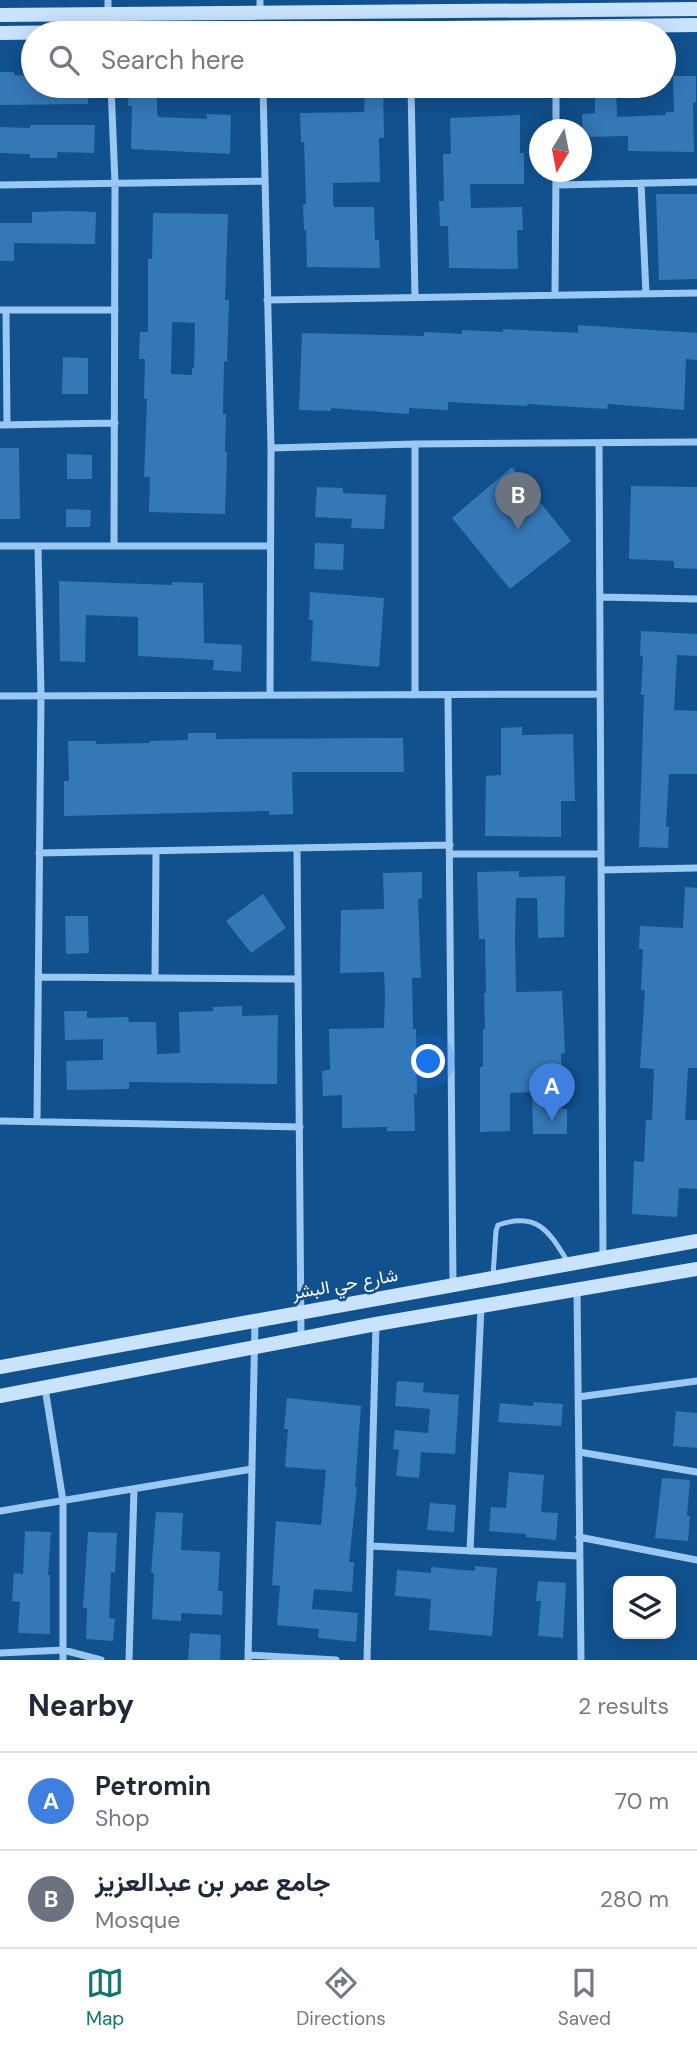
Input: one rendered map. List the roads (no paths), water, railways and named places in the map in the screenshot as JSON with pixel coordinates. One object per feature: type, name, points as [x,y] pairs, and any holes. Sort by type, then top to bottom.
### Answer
[{"type":"street","points":[[0,15],[108,7],[697,9]]},
{"type":"street","points":[[676,26],[697,25]]},
{"type":"street","points":[[0,33],[21,33]]},
{"type":"street","points":[[111,98],[115,183],[114,546]]},
{"type":"street","points":[[263,98],[271,448],[270,695]]},
{"type":"street","points":[[411,98],[415,298]]},
{"type":"street","points":[[556,98],[556,119]]},
{"type":"street","points":[[0,185],[265,181]]},
{"type":"street","points":[[555,295],[556,185],[697,182]]},
{"type":"street","points":[[641,183],[646,294]]},
{"type":"street","points":[[268,300],[697,293]]},
{"type":"street","points":[[114,423],[3,425],[3,310],[115,310]]},
{"type":"street","points":[[271,448],[697,442]]},
{"type":"street","points":[[598,443],[603,1257]]},
{"type":"street","points":[[415,444],[415,695]]},
{"type":"street","points":[[0,546],[270,546]]},
{"type":"street","points":[[37,1121],[41,696],[38,546]]},
{"type":"street","points":[[600,597],[697,599]]},
{"type":"street","points":[[0,696],[600,694]]},
{"type":"street","points":[[448,695],[453,1285]]},
{"type":"street","points":[[39,853],[297,848],[601,854]]},
{"type":"street","points":[[297,848],[301,1338]]},
{"type":"street","points":[[155,978],[156,851]]},
{"type":"street","points":[[601,870],[697,868]]},
{"type":"street","points":[[38,977],[298,979]]},
{"type":"street","points":[[0,1121],[299,1127]]},
{"type":"street","name":"شارع حي البشر","points":[[0,1367],[697,1241]]},
{"type":"street","points":[[0,1396],[255,1346],[697,1269]]},
{"type":"street","points":[[577,1290],[581,1660]]},
{"type":"street","points":[[470,1551],[481,1306]]},
{"type":"street","points":[[255,1320],[248,1658],[336,1660]]},
{"type":"street","points":[[367,1660],[376,1324]]},
{"type":"street","points":[[578,1397],[697,1381]]},
{"type":"street","points":[[45,1388],[63,1501],[63,1660]]},
{"type":"street","points":[[579,1452],[697,1472]]},
{"type":"street","points":[[0,1511],[252,1469]]},
{"type":"street","points":[[129,1660],[134,1489]]},
{"type":"street","points":[[579,1537],[697,1560]]},
{"type":"street","points":[[370,1546],[579,1556]]},
{"type":"street","points":[[0,1653],[63,1650],[101,1660]]},
{"type":"lane","points":[[493,1277],[496,1231],[498,1225],[505,1222],[528,1220],[536,1223],[551,1234],[569,1264]]},
{"type":"place","name":"جامع عمر بن عبدالعزيز","points":[[518,530]]},
{"type":"place","name":"Petromin","points":[[552,1121]]}]
